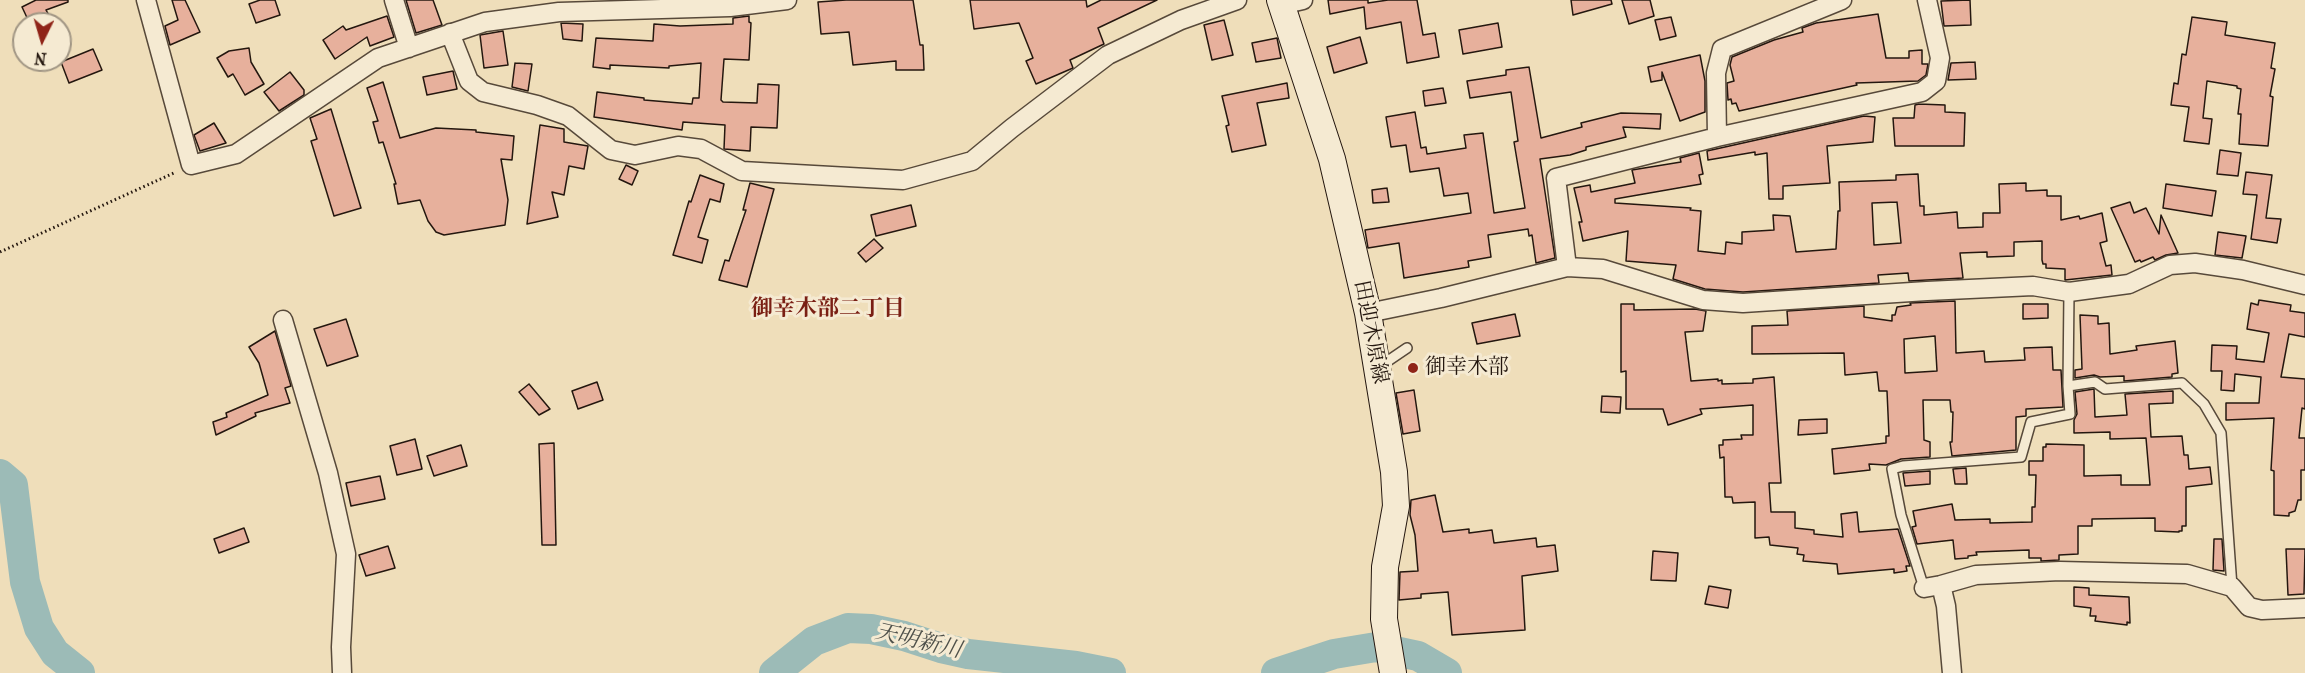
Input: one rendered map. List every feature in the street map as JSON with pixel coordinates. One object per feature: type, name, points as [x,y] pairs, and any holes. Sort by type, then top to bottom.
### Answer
[{"type":"main road","name":"田迎木原線","points":[[1288,2],[1332,159],[1368,313],[1394,472],[1396,506],[1385,567],[1384,619],[1393,673]]},
{"type":"street","points":[[146,0],[191,165],[236,154],[378,58],[485,22],[559,12],[730,7],[787,0]]},
{"type":"street","points":[[394,0],[409,48]]},
{"type":"street","points":[[450,33],[470,81],[483,92],[537,105],[568,116],[611,150],[635,155],[678,146],[701,149],[742,171],[903,180],[972,161],[1108,55],[1181,20],[1237,0]]},
{"type":"street","points":[[1717,137],[1716,73],[1722,49],[1842,0]]},
{"type":"street","points":[[1567,267],[1556,178],[1717,137],[1922,92],[1936,81],[1940,58],[1927,0]]},
{"type":"street","points":[[1368,313],[1441,298],[1567,267],[1603,269],[1703,300],[1743,303],[2034,286],[2069,292],[2129,284],[2170,265],[2195,263],[2243,270],[2305,285]]},
{"type":"street","points":[[283,321],[328,473],[346,554],[341,647],[342,673]]},
{"type":"street","points":[[1952,673],[1946,606],[1933,587],[1976,575],[2060,571],[2187,574],[2232,587],[2249,607],[2262,610],[2305,608]]},
{"type":"lane","points":[[1933,587],[1901,515],[1892,469],[1903,466],[2021,457],[2031,422],[2070,414],[2069,292]]},
{"type":"lane","points":[[1377,368],[1407,348]]},
{"type":"lane","points":[[2068,386],[2095,382],[2105,388],[2182,383],[2204,404],[2220,433],[2232,587]]},
{"type":"path","points":[[0,252],[191,165]]},
{"type":"building","points":[[36,0],[68,0],[68,2],[46,10],[47,12],[24,12],[22,7]]},
{"type":"building","points":[[172,0],[185,0],[200,32],[170,45],[165,26],[178,20]]},
{"type":"building","points":[[260,0],[275,0],[280,15],[256,23],[249,4]]},
{"type":"building","points":[[406,0],[433,0],[442,25],[416,33]]},
{"type":"building","points":[[913,0],[920,45],[923,45],[924,70],[896,70],[896,61],[853,65],[849,32],[821,34],[818,2]]},
{"type":"building","points":[[970,0],[1086,0],[1087,7],[1101,0],[1157,0],[1098,28],[1104,44],[1070,60],[1073,68],[1036,84],[1026,61],[1033,58],[1019,23],[974,29]]},
{"type":"building","points":[[1328,0],[1368,0],[1368,3],[1417,0],[1423,35],[1435,33],[1439,57],[1407,63],[1401,22],[1366,29],[1364,7],[1330,14]]},
{"type":"building","points":[[1571,0],[1611,0],[1612,4],[1573,15]]},
{"type":"building","points":[[1622,0],[1650,0],[1654,16],[1629,24]]},
{"type":"building","points":[[1970,0],[1971,25],[1944,26],[1941,1]]},
{"type":"building","points":[[1878,14],[1886,58],[1909,58],[1909,51],[1922,50],[1922,64],[1928,64],[1926,75],[1918,81],[1856,83],[1857,85],[1739,111],[1736,103],[1732,104],[1731,99],[1728,100],[1727,83],[1734,81],[1730,65],[1732,57],[1774,40],[1803,32],[1802,28],[1816,23]]},
{"type":"building","points":[[387,16],[394,37],[370,46],[367,37],[335,59],[323,40],[343,26],[346,30]]},
{"type":"building","points":[[749,16],[751,23],[749,60],[724,59],[721,100],[723,102],[757,103],[758,84],[779,85],[777,128],[751,127],[750,151],[724,149],[725,125],[683,122],[682,130],[594,117],[597,92],[644,98],[644,100],[692,104],[693,98],[699,98],[701,63],[669,66],[669,68],[610,65],[610,69],[593,67],[596,38],[653,41],[654,24],[680,26],[733,24],[733,18]]},
{"type":"building","points":[[1671,17],[1676,36],[1660,40],[1655,20]]},
{"type":"building","points":[[2192,17],[2227,22],[2225,35],[2275,43],[2271,68],[2275,69],[2270,96],[2273,97],[2268,146],[2239,144],[2241,114],[2238,114],[2241,89],[2237,86],[2207,81],[2203,118],[2212,119],[2209,144],[2184,141],[2189,107],[2171,105],[2174,83],[2178,84],[2182,54],[2186,55]]},
{"type":"building","points":[[1224,20],[1233,55],[1212,60],[1204,25]]},
{"type":"building","points":[[561,23],[583,24],[582,41],[563,39]]},
{"type":"building","points":[[1498,23],[1502,47],[1463,54],[1459,30]]},
{"type":"building","points":[[503,31],[508,65],[484,68],[480,35]]},
{"type":"building","points":[[1360,37],[1367,63],[1334,73],[1327,47]]},
{"type":"building","points":[[1277,38],[1281,58],[1256,62],[1252,43]]},
{"type":"building","points":[[249,48],[251,62],[264,84],[245,95],[233,74],[228,77],[217,58],[229,51]]},
{"type":"building","points":[[93,49],[102,70],[69,83],[65,72],[72,72],[72,58]]},
{"type":"building","points":[[1700,55],[1705,81],[1705,112],[1680,121],[1662,72],[1662,80],[1651,82],[1648,67]]},
{"type":"building","points":[[1975,62],[1976,79],[1948,80],[1951,63]]},
{"type":"building","points":[[515,63],[532,64],[528,91],[512,87]]},
{"type":"building","points":[[1529,67],[1541,138],[1582,127],[1581,123],[1621,113],[1661,114],[1660,129],[1623,127],[1626,137],[1586,147],[1586,150],[1570,155],[1540,159],[1555,258],[1536,263],[1532,235],[1529,236],[1528,229],[1488,235],[1491,257],[1468,261],[1469,267],[1404,278],[1399,243],[1368,248],[1365,230],[1471,213],[1468,193],[1444,196],[1439,168],[1410,172],[1406,145],[1391,147],[1386,117],[1415,112],[1421,148],[1426,147],[1427,154],[1466,148],[1464,135],[1483,133],[1494,213],[1525,208],[1514,142],[1518,141],[1511,92],[1470,98],[1467,81],[1506,75],[1506,70]]},
{"type":"building","points":[[453,71],[457,89],[427,95],[423,77]]},
{"type":"building","points":[[290,72],[304,90],[304,95],[279,111],[264,92]]},
{"type":"building","points":[[383,82],[400,138],[436,128],[476,130],[476,132],[514,136],[512,160],[501,159],[508,200],[505,225],[444,235],[436,232],[428,221],[420,200],[398,204],[394,184],[396,184],[383,142],[379,143],[373,122],[378,121],[367,88]]},
{"type":"building","points":[[1287,83],[1289,98],[1257,103],[1266,145],[1232,152],[1222,96]]},
{"type":"building","points":[[1443,88],[1446,103],[1425,106],[1423,91]]},
{"type":"building","points":[[1915,105],[1945,105],[1945,112],[1965,113],[1964,146],[1895,146],[1893,118],[1914,118]]},
{"type":"building","points":[[331,109],[361,208],[334,216],[311,141],[317,139],[310,118]]},
{"type":"building","points":[[1864,116],[1875,117],[1873,142],[1827,146],[1830,183],[1783,186],[1783,199],[1769,199],[1767,153],[1755,155],[1755,152],[1708,160],[1707,151]]},
{"type":"building","points":[[214,123],[226,143],[200,151],[194,135]]},
{"type":"building","points":[[540,125],[564,129],[564,142],[588,146],[584,169],[569,166],[564,195],[552,192],[558,217],[527,224]]},
{"type":"building","points":[[2220,150],[2241,153],[2238,176],[2217,174]]},
{"type":"building","points":[[1699,153],[1703,174],[1699,175],[1701,184],[1615,199],[1615,203],[1691,208],[1690,210],[1701,211],[1698,251],[1725,254],[1726,242],[1742,244],[1742,232],[1774,230],[1773,215],[1790,216],[1796,252],[1836,249],[1838,211],[1840,211],[1839,182],[1896,180],[1896,175],[1918,174],[1920,206],[1924,206],[1924,215],[1957,212],[1958,228],[1983,227],[1983,213],[2000,213],[1999,184],[2026,183],[2026,191],[2047,190],[2047,196],[2061,196],[2061,220],[2079,216],[2080,219],[2102,213],[2107,241],[2100,243],[2106,266],[2111,265],[2112,275],[2065,280],[2065,269],[2046,268],[2046,264],[2043,264],[2042,241],[2014,242],[2014,256],[1987,257],[1987,252],[1960,253],[1963,278],[1909,281],[1908,273],[1878,275],[1879,283],[1743,292],[1705,289],[1673,279],[1676,265],[1626,261],[1628,231],[1583,241],[1579,222],[1582,222],[1574,188],[1590,185],[1591,192],[1635,183],[1632,170],[1681,162],[1680,158]],"holes":[[[1897,202],[1901,243],[1874,245],[1872,203]]]},
{"type":"building","points":[[626,165],[638,171],[632,185],[619,179]]},
{"type":"building","points":[[2246,172],[2272,175],[2266,218],[2281,219],[2277,243],[2251,239],[2257,195],[2243,194]]},
{"type":"building","points":[[700,175],[724,184],[720,202],[710,199],[698,237],[708,240],[702,263],[673,255],[689,201],[691,202]]},
{"type":"building","points":[[750,183],[774,189],[747,287],[719,280],[725,260],[729,261],[746,210],[743,210]]},
{"type":"building","points":[[2166,184],[2216,191],[2212,216],[2163,208]]},
{"type":"building","points":[[1387,188],[1389,202],[1373,203],[1372,190]]},
{"type":"building","points":[[2130,202],[2134,213],[2146,208],[2159,234],[2161,215],[2178,253],[2155,260],[2153,257],[2135,262],[2111,208]]},
{"type":"building","points":[[911,205],[916,226],[876,236],[871,215]]},
{"type":"building","points":[[2218,232],[2246,236],[2242,258],[2215,255]]},
{"type":"building","points":[[874,239],[883,248],[866,262],[858,253]]},
{"type":"building","points":[[2259,300],[2291,305],[2290,311],[2305,313],[2305,337],[2289,334],[2281,377],[2305,379],[2305,409],[2302,408],[2299,438],[2305,438],[2305,470],[2301,470],[2301,500],[2298,500],[2295,511],[2289,513],[2289,516],[2274,515],[2274,471],[2271,470],[2274,418],[2226,420],[2226,403],[2259,403],[2261,377],[2235,374],[2234,391],[2221,390],[2222,371],[2211,371],[2212,345],[2237,346],[2236,359],[2264,362],[2269,333],[2247,329],[2251,303],[2258,305]]},
{"type":"building","points":[[1955,301],[1956,353],[1984,351],[1985,362],[2025,360],[2024,348],[2052,347],[2053,370],[2061,370],[2063,407],[2026,409],[2026,416],[2016,417],[2016,450],[1952,456],[1950,442],[1952,442],[1953,412],[1951,412],[1950,400],[1923,400],[1924,440],[1930,442],[1930,457],[1901,459],[1886,465],[1869,464],[1870,470],[1834,474],[1832,449],[1886,443],[1886,436],[1889,436],[1887,391],[1879,391],[1877,372],[1845,375],[1844,353],[1752,354],[1752,326],[1788,325],[1787,311],[1864,306],[1864,317],[1892,321],[1892,315],[1895,315],[1897,307],[1911,305],[1910,303]],"holes":[[[1935,336],[1937,371],[1905,373],[1904,339]]]},
{"type":"building","points":[[1621,304],[1634,304],[1634,310],[1695,309],[1706,311],[1703,331],[1685,332],[1691,381],[1718,379],[1718,381],[1722,380],[1722,384],[1753,383],[1753,379],[1774,377],[1781,483],[1769,483],[1771,512],[1795,512],[1795,528],[1814,530],[1814,534],[1843,537],[1841,514],[1857,512],[1859,532],[1898,529],[1910,566],[1906,566],[1907,571],[1894,573],[1894,569],[1838,574],[1837,564],[1803,561],[1804,555],[1797,554],[1798,548],[1770,545],[1769,537],[1755,538],[1755,502],[1733,503],[1732,497],[1725,497],[1724,457],[1720,458],[1719,445],[1723,445],[1723,440],[1742,439],[1741,435],[1753,435],[1753,405],[1700,409],[1702,414],[1668,425],[1663,409],[1626,409],[1626,371],[1621,372]]},
{"type":"building","points":[[2023,304],[2048,304],[2048,318],[2023,319]]},
{"type":"building","points":[[1515,314],[1520,336],[1477,344],[1472,323]]},
{"type":"building","points":[[2080,315],[2098,316],[2098,324],[2109,323],[2110,354],[2137,350],[2136,346],[2175,341],[2178,373],[2172,374],[2172,377],[2124,381],[2124,376],[2094,375],[2075,378],[2075,370],[2082,369]]},
{"type":"building","points":[[346,319],[358,356],[327,366],[314,329]]},
{"type":"building","points":[[275,331],[291,386],[285,388],[290,403],[255,413],[256,416],[216,435],[213,422],[227,417],[226,413],[268,395],[259,363],[249,347]]},
{"type":"building","points":[[597,382],[603,400],[578,409],[572,391]]},
{"type":"building","points":[[529,384],[550,409],[539,415],[519,392]]},
{"type":"building","points":[[2094,389],[2095,417],[2127,415],[2125,394],[2173,391],[2173,403],[2149,404],[2151,437],[2182,436],[2184,455],[2188,455],[2189,469],[2210,467],[2212,484],[2186,487],[2186,526],[2182,526],[2182,531],[2155,531],[2155,518],[2092,519],[2092,526],[2078,526],[2078,554],[2059,555],[2059,560],[2041,561],[2041,558],[2029,558],[2029,550],[1976,552],[1977,555],[1955,559],[1953,540],[1917,544],[1912,527],[1916,526],[1913,511],[1952,504],[1955,520],[1990,519],[1990,523],[2032,522],[2036,475],[2029,475],[2029,461],[2043,461],[2043,447],[2046,447],[2046,444],[2084,445],[2084,476],[2121,475],[2121,485],[2150,485],[2146,438],[2110,439],[2110,432],[2074,433],[2074,420],[2077,414],[2075,392]]},
{"type":"building","points":[[1414,390],[1420,431],[1403,434],[1396,393]]},
{"type":"building","points":[[1602,396],[1621,397],[1620,413],[1601,412]]},
{"type":"building","points":[[1827,419],[1827,433],[1798,435],[1799,420]]},
{"type":"building","points":[[415,439],[422,469],[397,475],[390,446]]},
{"type":"building","points":[[554,443],[556,545],[542,545],[539,444]]},
{"type":"building","points":[[461,445],[467,466],[434,476],[427,456]]},
{"type":"building","points":[[1966,468],[1967,484],[1955,484],[1953,469]]},
{"type":"building","points":[[1930,471],[1930,484],[1905,486],[1903,473]]},
{"type":"building","points":[[380,476],[385,499],[351,506],[346,483]]},
{"type":"building","points":[[1435,495],[1443,532],[1469,529],[1469,533],[1492,530],[1494,543],[1536,538],[1537,547],[1555,545],[1558,571],[1522,576],[1525,630],[1452,635],[1448,592],[1421,594],[1421,598],[1399,600],[1400,572],[1418,571],[1415,535],[1410,515],[1411,500]]},
{"type":"building","points":[[244,528],[249,542],[219,553],[214,539]]},
{"type":"building","points":[[2214,539],[2222,539],[2224,571],[2213,570]]},
{"type":"building","points":[[388,546],[395,568],[366,576],[359,555]]},
{"type":"building","points":[[2286,549],[2305,549],[2304,594],[2288,595]]},
{"type":"building","points":[[1653,551],[1678,553],[1676,581],[1651,580]]},
{"type":"building","points":[[1709,586],[1731,590],[1728,608],[1705,604]]},
{"type":"building","points":[[2074,587],[2089,588],[2089,595],[2129,597],[2130,623],[2127,622],[2127,625],[2095,621],[2096,616],[2090,616],[2091,608],[2074,606]]},
{"type":"waterway","name":"天明新川","points":[[0,474],[13,485],[25,582],[39,628],[55,653],[80,673]]},
{"type":"waterway","name":"天明新川","points":[[774,673],[814,641],[848,628],[871,629],[904,636],[968,654],[1076,666],[1111,673]]},
{"type":"waterway","name":"天明新川","points":[[1276,673],[1334,654],[1376,647],[1418,656],[1447,673]]},
{"type":"place","name":"御幸木部","points":[[1413,368]]},
{"type":"district","name":"御幸木部二丁目","points":[[828,310]]}]
